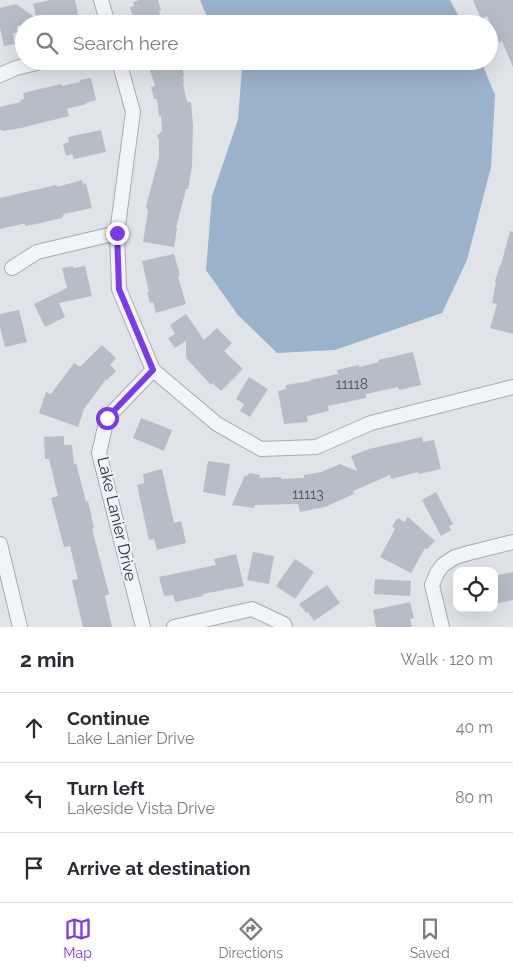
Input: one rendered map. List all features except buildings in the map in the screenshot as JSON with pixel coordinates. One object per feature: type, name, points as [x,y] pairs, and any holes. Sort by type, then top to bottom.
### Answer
[{"type":"street","points":[[101,0],[105,15]]},
{"type":"street","points":[[0,75],[15,68]]},
{"type":"street","points":[[121,70],[133,112],[117,233],[119,289],[153,370],[217,424],[261,449],[316,447],[371,423],[513,387]]},
{"type":"street","points":[[12,268],[38,252],[117,233]]},
{"type":"street","name":"Lake Lanier Drive","points":[[143,627],[99,453],[107,418],[153,370]]},
{"type":"street","points":[[442,627],[432,585],[443,564],[455,557],[513,542]]},
{"type":"street","points":[[0,544],[20,627]]},
{"type":"street","points":[[174,627],[252,609],[284,624],[285,627]]},
{"type":"water","points":[[200,0],[450,0],[458,15],[206,15]]},
{"type":"water","points":[[242,70],[485,70],[495,95],[491,167],[467,260],[442,313],[335,350],[277,353],[238,315],[206,270],[212,196],[238,120]]},
{"type":"route","points":[[107,418],[153,370],[119,289],[117,233]]}]
